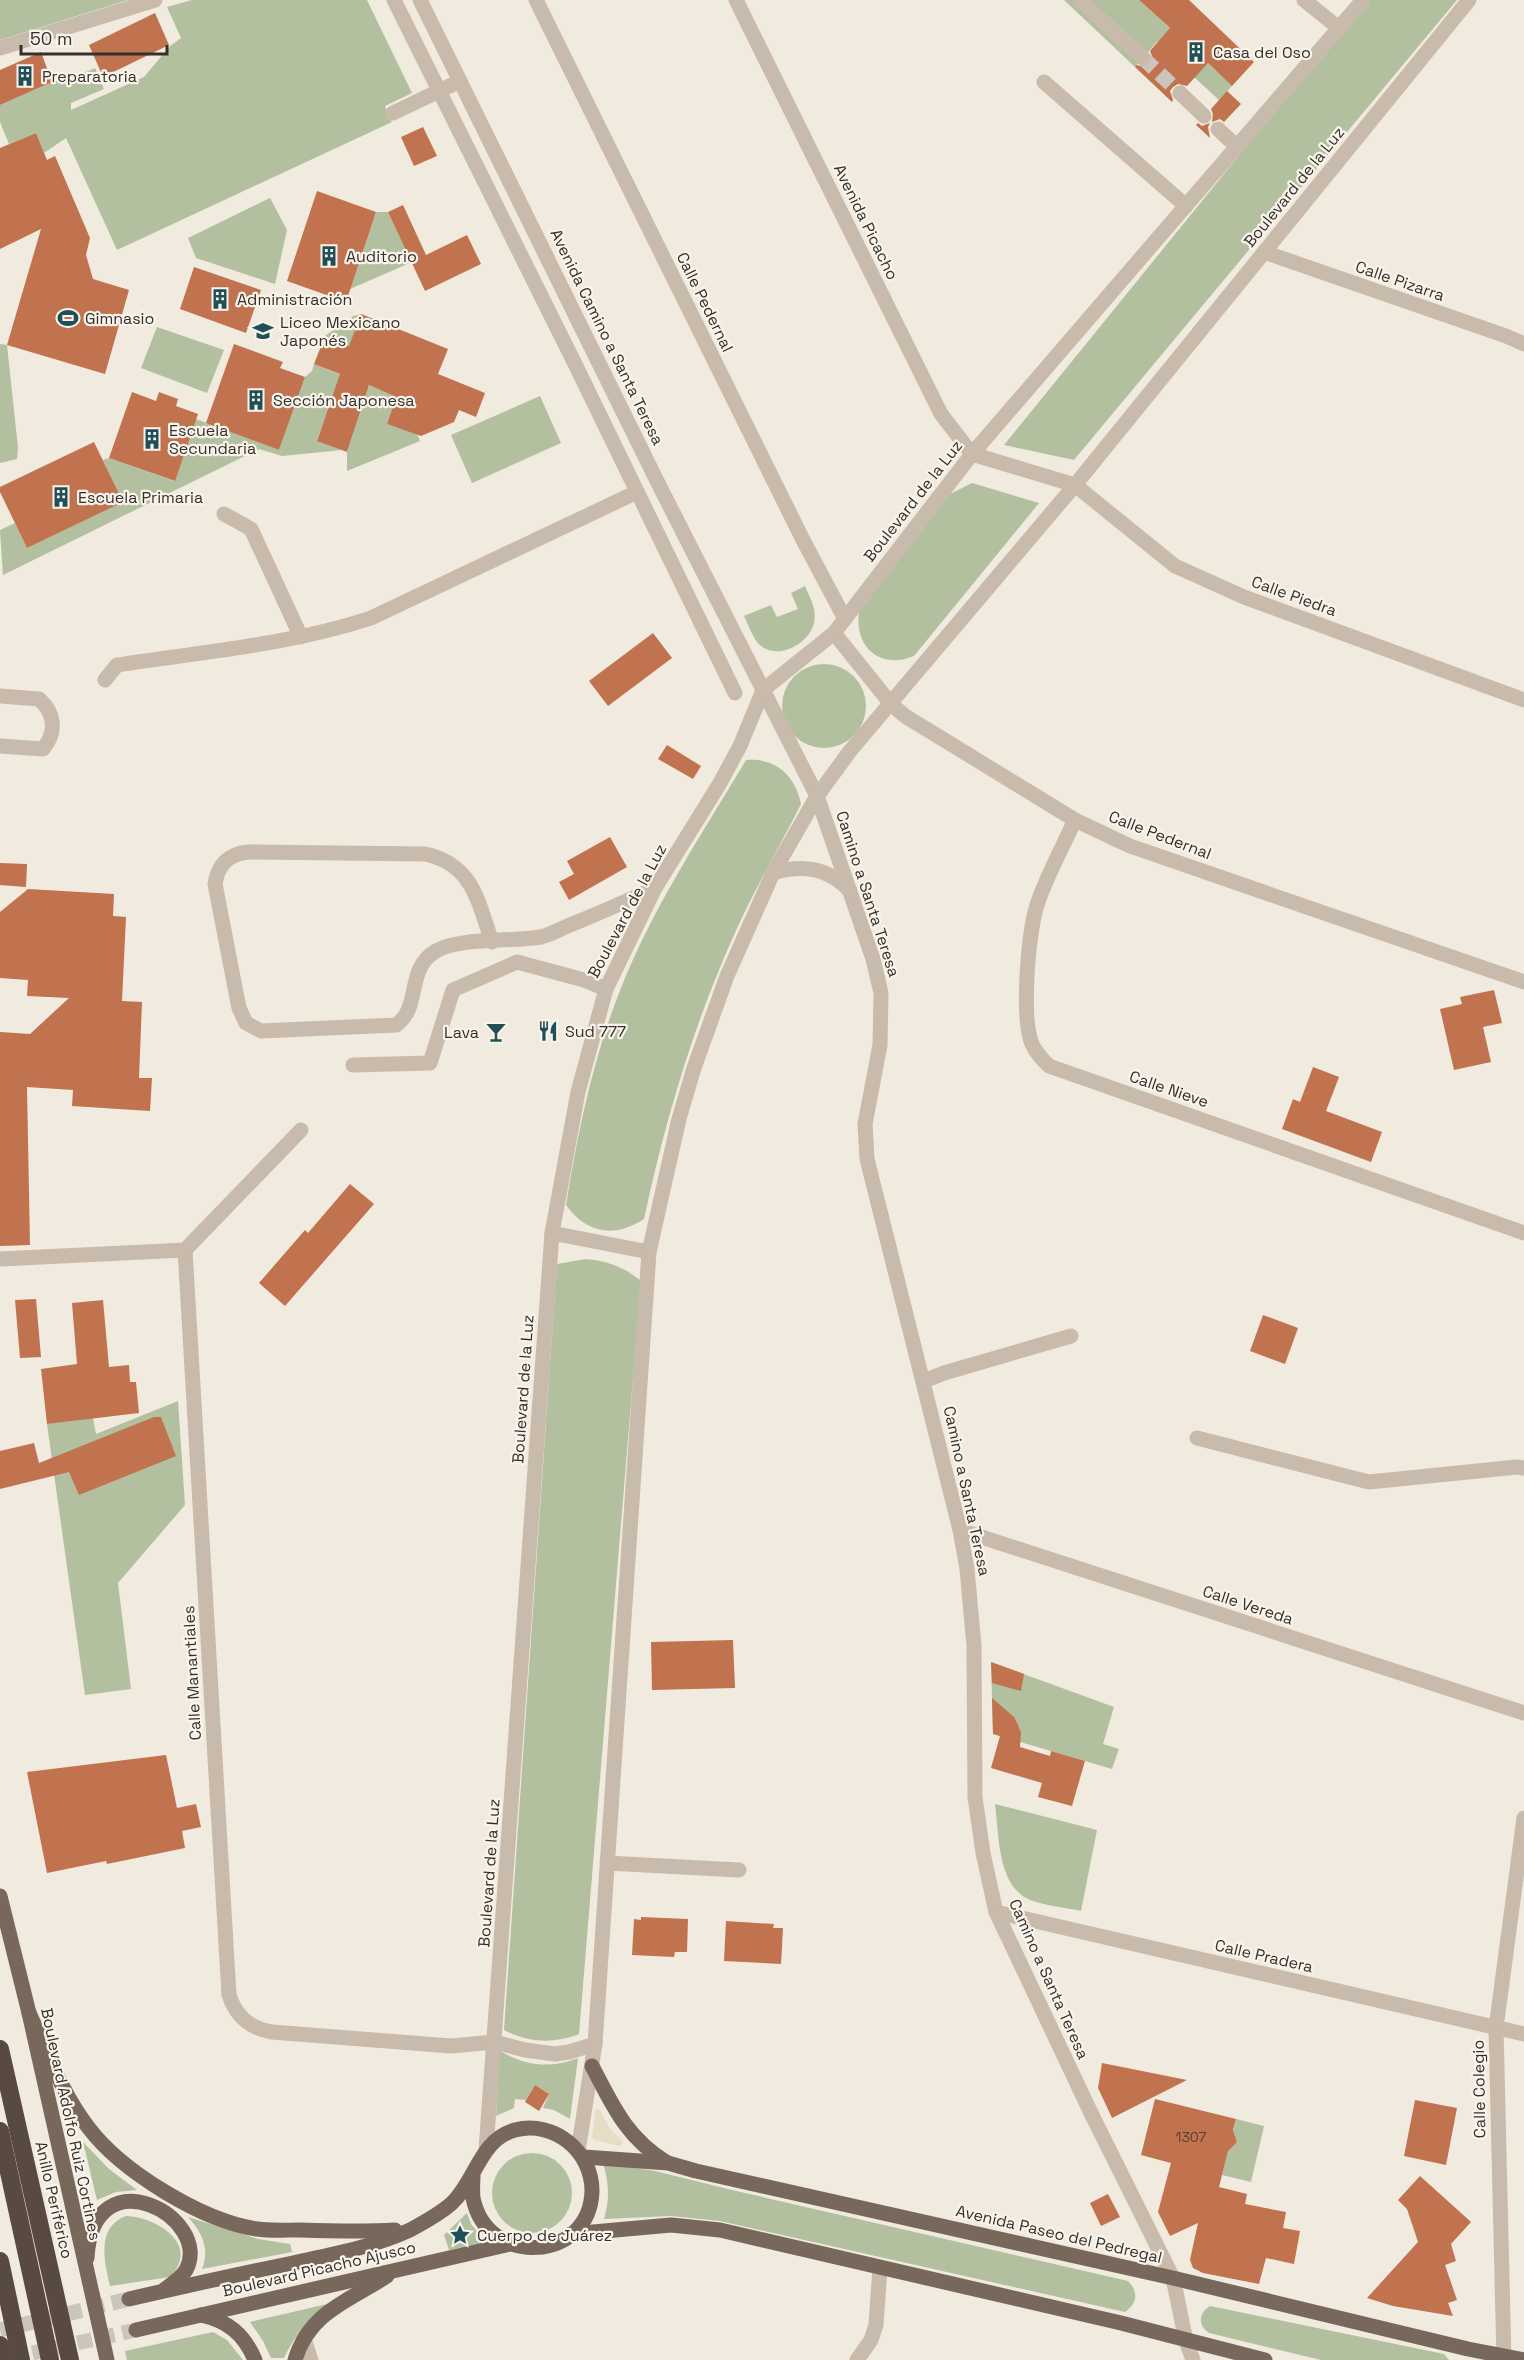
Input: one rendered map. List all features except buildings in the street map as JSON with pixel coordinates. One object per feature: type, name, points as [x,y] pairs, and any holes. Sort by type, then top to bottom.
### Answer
[{"type":"highway","name":"Anillo Periférico","points":[[0,2049],[70,2360]]},
{"type":"highway","points":[[0,2131],[50,2360]]},
{"type":"highway","points":[[0,2261],[21,2360]]},
{"type":"highway","points":[[0,2345],[3,2360]]},
{"type":"main road","name":"Boulevard Adolfo Ruiz Cortines","points":[[0,1896],[29,2013],[106,2360]]},
{"type":"main road","points":[[29,2013],[64,2089],[88,2127],[115,2156],[149,2181],[203,2212],[257,2229],[352,2232],[410,2230]]},
{"type":"main road","points":[[592,2066],[619,2118],[631,2135],[647,2150],[668,2163]]},
{"type":"main road","points":[[532,2128],[549,2131],[566,2139],[581,2154],[591,2176],[592,2192],[589,2208],[582,2222],[571,2234],[557,2243],[542,2248],[525,2248],[510,2244],[492,2233],[479,2216],[473,2196],[473,2175],[486,2150],[499,2138],[514,2131],[532,2128]]},
{"type":"main road","name":"Avenida Paseo del Pedregal","points":[[581,2154],[668,2163],[1173,2278],[1504,2358],[1524,2360]]},
{"type":"main road","name":"Boulevard Picacho Ajusco","points":[[129,2299],[354,2250],[410,2230],[452,2203],[473,2175]]},
{"type":"main road","points":[[88,2285],[87,2254],[93,2224],[108,2206],[128,2200],[159,2210],[184,2231],[188,2253],[186,2271],[162,2291]]},
{"type":"main road","points":[[571,2234],[654,2226],[720,2230],[1121,2323],[1265,2360]]},
{"type":"main road","name":"Boulevard Picacho Ajusco","points":[[136,2330],[510,2244]]},
{"type":"main road","points":[[295,2360],[303,2336],[332,2308],[396,2270]]},
{"type":"main road","points":[[198,2315],[217,2319],[231,2327],[242,2336],[255,2360]]},
{"type":"street","points":[[0,48],[155,0]]},
{"type":"street","points":[[394,0],[502,215],[735,693]]},
{"type":"street","name":"Avenida Camino a Santa Teresa","points":[[420,0],[763,690]]},
{"type":"street","name":"Calle Pedernal","points":[[536,0],[844,619]]},
{"type":"street","name":"Avenida Picacho","points":[[736,0],[941,414],[972,454]]},
{"type":"street","points":[[1080,0],[1097,0]]},
{"type":"street","points":[[1080,0],[1143,58]]},
{"type":"street","points":[[1304,0],[1340,29]]},
{"type":"street","name":"Boulevard de la Luz","points":[[486,2150],[552,1233],[578,1092],[606,989],[656,888],[740,746],[763,690],[834,633],[972,454],[1363,0]]},
{"type":"street","name":"Boulevard de la Luz","points":[[581,2154],[595,2044],[649,1252],[679,1119],[694,1068],[727,976],[773,873],[818,796],[850,752],[1075,485],[1469,0]]},
{"type":"street","points":[[393,113],[460,81]]},
{"type":"street","points":[[1044,82],[1186,206]]},
{"type":"street","points":[[1180,93],[1204,116]]},
{"type":"street","points":[[1218,129],[1237,147]]},
{"type":"street","points":[[502,215],[522,206]]},
{"type":"street","name":"Calle Pizarra","points":[[1264,252],[1524,344]]},
{"type":"street","points":[[526,264],[546,254]]},
{"type":"street","points":[[576,366],[586,371],[601,366]]},
{"type":"street","points":[[972,454],[1075,485]]},
{"type":"street","name":"Calle Piedra","points":[[1075,485],[1174,566],[1244,597],[1524,700]]},
{"type":"street","points":[[105,680],[117,665],[301,637],[338,628],[381,613],[637,492]]},
{"type":"street","points":[[224,514],[251,529],[301,637]]},
{"type":"street","name":"Calle Pedernal","points":[[834,633],[891,704],[905,716],[1075,820],[1143,851],[1524,982]]},
{"type":"street","name":"Camino a Santa Teresa","points":[[763,690],[818,796],[878,976],[882,1011],[880,1045],[865,1124],[867,1159],[960,1530],[968,1578],[974,1646],[975,1797],[983,1853],[996,1912],[1091,2114],[1173,2278],[1186,2341],[1193,2360]]},
{"type":"street","points":[[0,696],[39,699],[49,710],[53,724],[49,742],[43,749],[0,746]]},
{"type":"street","name":"Calle Nieve","points":[[1075,820],[1038,901],[1030,940],[1028,1029],[1032,1045],[1042,1060],[1049,1066],[1524,1233]]},
{"type":"street","points":[[492,942],[470,883],[454,866],[436,856],[248,852],[232,855],[216,875],[215,884],[239,1008],[246,1023],[261,1031],[396,1025],[408,1011],[416,974],[428,956],[446,946],[492,942],[543,936],[656,888]]},
{"type":"street","points":[[773,873],[796,868],[820,871],[843,884],[852,894]]},
{"type":"street","points":[[353,1065],[429,1063],[453,990],[517,962],[584,980],[606,989]]},
{"type":"street","points":[[0,1258],[185,1250],[301,1130]]},
{"type":"street","points":[[552,1233],[649,1252]]},
{"type":"street","name":"Calle Manantiales","points":[[185,1250],[229,1995],[232,2004],[237,2013],[252,2026],[272,2032],[451,2046],[495,2042]]},
{"type":"street","points":[[924,1381],[1071,1336]]},
{"type":"street","points":[[1197,1438],[1369,1482],[1524,1468]]},
{"type":"street","name":"Calle Vereda","points":[[960,1530],[1524,1713]]},
{"type":"street","name":"Calle Colegio","points":[[1504,2358],[1496,2028],[1524,1818]]},
{"type":"street","points":[[607,1863],[739,1870]]},
{"type":"street","name":"Calle Pradera","points":[[996,1912],[1524,2034]]},
{"type":"street","points":[[495,2042],[525,2050],[555,2054],[575,2051],[595,2044]]},
{"type":"street","points":[[857,2360],[871,2340],[876,2325],[880,2268]]},
{"type":"street","points":[[303,2336],[311,2360]]},
{"type":"green space","points":[[0,0],[128,0],[0,40]]},
{"type":"green space","points":[[192,0],[367,0],[412,93],[385,106],[392,122],[117,250],[66,138],[44,153],[36,133],[9,144],[0,122],[0,105],[61,78],[62,82],[95,68],[104,89],[71,103],[71,110],[144,77],[169,47],[181,38],[167,7]]},
{"type":"green space","points":[[1064,0],[1139,0],[1175,33],[1157,42],[1135,67]]},
{"type":"green space","points":[[1365,0],[1457,0],[1074,460],[1004,445]]},
{"type":"green space","points":[[1208,63],[1232,86],[1219,100],[1194,77]]},
{"type":"green space","points":[[270,198],[287,230],[275,284],[196,258],[188,238]]},
{"type":"green space","points":[[376,212],[388,212],[412,262],[350,289]]},
{"type":"green space","points":[[361,314],[350,346],[374,357],[325,336],[353,316]]},
{"type":"green space","points":[[157,327],[224,350],[207,393],[141,368]]},
{"type":"green space","points":[[0,344],[7,345],[18,448],[17,459],[0,463]]},
{"type":"green space","points":[[314,364],[364,384],[337,385],[317,440],[342,450],[282,456],[259,449],[3,575],[0,530],[15,523],[27,548],[122,502],[103,460],[109,458],[174,481],[196,419],[279,450],[305,377],[312,371]]},
{"type":"green space","points":[[369,385],[396,397],[387,424],[417,434],[420,441],[347,471],[347,452]]},
{"type":"green space","points":[[540,396],[561,443],[472,483],[451,435]]},
{"type":"green space","points":[[972,483],[1039,503],[914,656],[902,660],[880,657],[865,645],[859,625],[859,612],[944,497]]},
{"type":"green space","points":[[805,586],[815,613],[811,631],[790,649],[772,651],[764,648],[755,639],[744,616],[771,605],[777,617],[798,609],[791,593]]},
{"type":"green space","points":[[824,664],[840,667],[854,676],[863,690],[866,706],[863,722],[854,736],[840,745],[824,748],[808,745],[794,736],[785,722],[782,706],[785,690],[794,676],[808,667]]},
{"type":"green space","points":[[746,760],[766,762],[783,770],[794,785],[801,804],[758,885],[719,969],[693,1039],[671,1110],[644,1219],[623,1229],[612,1231],[592,1227],[574,1215],[566,1205],[581,1122],[602,1041],[621,988],[648,929],[679,871]]},
{"type":"green space","points":[[586,1259],[615,1266],[641,1281],[579,2034],[541,2041],[523,2038],[504,2030],[557,1264]]},
{"type":"green space","points":[[178,1401],[185,1505],[118,1583],[131,1689],[85,1695],[47,1424],[93,1418],[96,1434]]},
{"type":"green space","points":[[991,1662],[1114,1707],[1103,1744],[1119,1749],[1112,1769],[993,1734]]},
{"type":"green space","points":[[995,1804],[1097,1830],[1081,1911],[1039,1903],[1026,1898],[1017,1891],[1009,1881],[1001,1856]]},
{"type":"green space","points":[[500,2051],[529,2063],[548,2065],[578,2058],[570,2119],[554,2110],[543,2108],[549,2094],[535,2085],[526,2100],[515,2099],[514,2108],[496,2116]]},
{"type":"green space","points":[[1236,2119],[1264,2126],[1251,2182],[1222,2175],[1228,2149],[1237,2142],[1233,2132]]},
{"type":"green space","points":[[83,2142],[109,2169],[137,2190],[116,2192],[97,2200]]},
{"type":"green space","points":[[532,2153],[547,2156],[560,2165],[569,2178],[572,2193],[569,2208],[560,2221],[547,2230],[532,2233],[517,2230],[504,2221],[495,2208],[492,2193],[495,2178],[504,2165],[517,2156]]},
{"type":"green space","points":[[603,2163],[655,2171],[1128,2281],[1134,2289],[1134,2302],[1125,2312],[720,2221],[671,2216],[604,2219],[608,2191]]},
{"type":"green space","points":[[467,2213],[471,2224],[486,2242],[449,2250],[444,2235]]},
{"type":"green space","points":[[126,2216],[150,2221],[162,2227],[178,2244],[181,2254],[178,2265],[170,2277],[110,2286],[104,2246],[106,2236],[116,2221]]},
{"type":"green space","points":[[188,2217],[258,2239],[290,2244],[292,2252],[202,2269],[205,2248],[201,2235]]},
{"type":"green space","points":[[327,2304],[302,2329],[284,2358],[271,2358],[250,2322]]},
{"type":"green space","points":[[1210,2306],[1444,2354],[1449,2360],[1321,2360],[1209,2333],[1203,2327],[1201,2320],[1203,2312]]},
{"type":"green space","points":[[213,2332],[227,2340],[243,2360],[127,2360],[125,2351]]},
{"type":"shaded area","points":[[596,2109],[599,2109],[609,2127],[623,2142],[620,2146],[595,2140],[592,2137]]},
{"type":"tunnel","points":[[1143,58],[1180,93]]},
{"type":"tunnel","points":[[0,2330],[129,2299]]},
{"type":"tunnel","points":[[10,2358],[136,2330]]},
{"type":"place","name":"Casa del Oso","points":[[1196,52]]},
{"type":"place","name":"Preparatoria","points":[[25,76]]},
{"type":"place","name":"Auditorio","points":[[329,256]]},
{"type":"place","name":"Administración","points":[[220,299]]},
{"type":"place","name":"Gimnasio","points":[[68,318]]},
{"type":"place","name":"Liceo Mexicano Japonés","points":[[263,331]]},
{"type":"place","name":"Sección Japonesa","points":[[256,400]]},
{"type":"place","name":"Escuela Secundaria","points":[[152,439]]},
{"type":"place","name":"Escuela Primaria","points":[[61,497]]},
{"type":"place","name":"Sud 777","points":[[548,1031]]},
{"type":"place","name":"Lava","points":[[496,1032]]},
{"type":"place","name":"Cuerpo de Juárez","points":[[460,2235]]}]
